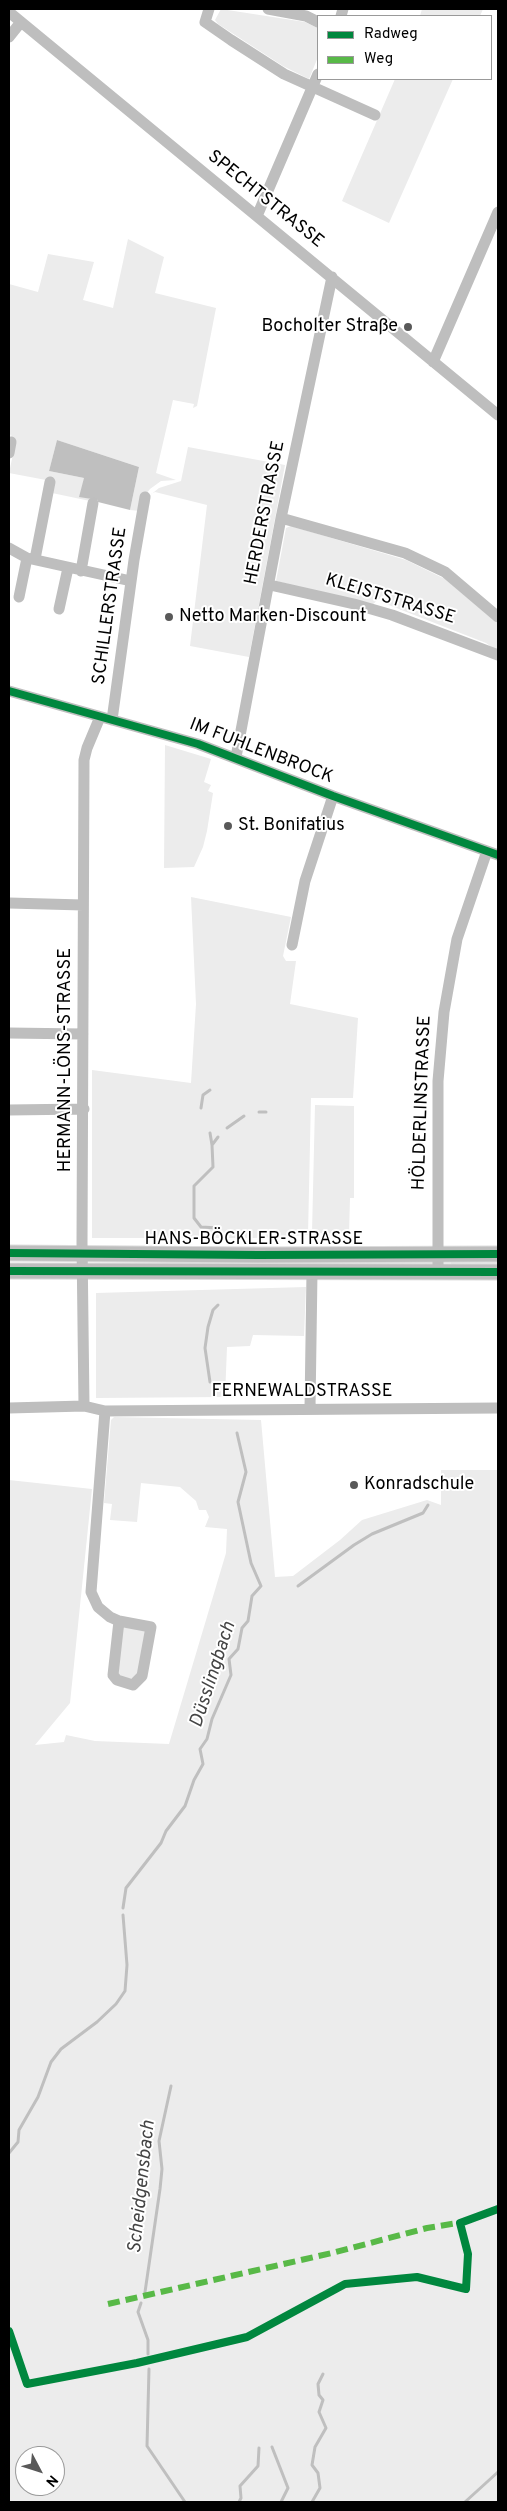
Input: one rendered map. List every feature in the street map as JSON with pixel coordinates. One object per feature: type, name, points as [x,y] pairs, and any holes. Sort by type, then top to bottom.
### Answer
[{"type":"main road","name":"HANS-BÖCKLER-STRASSE","points":[[9,1253],[498,1254]]},
{"type":"main road","name":"HANS-BÖCKLER-STRASSE","points":[[9,1271],[498,1272]]},
{"type":"street","points":[[209,9],[205,19],[207,24],[284,74],[375,116]]},
{"type":"street","points":[[268,9],[306,16],[317,22]]},
{"type":"street","name":"SPECHTSTRASSE","points":[[9,12],[498,415]]},
{"type":"street","points":[[9,37],[20,22]]},
{"type":"street","points":[[257,216],[317,76]]},
{"type":"street","points":[[433,362],[498,212]]},
{"type":"street","name":"HERDERSTRASSE","points":[[236,757],[270,585],[281,518],[332,277]]},
{"type":"street","points":[[19,596],[31,559],[50,482]]},
{"type":"street","name":"SCHILLERSTRASSE","points":[[112,720],[131,581],[145,498]]},
{"type":"street","points":[[81,571],[93,503]]},
{"type":"street","name":"KLEISTSTRASSE","points":[[281,518],[405,553],[445,572],[498,617]]},
{"type":"street","points":[[9,548],[31,559],[131,581]]},
{"type":"street","points":[[59,609],[68,568]]},
{"type":"street","name":"KLEISTSTRASSE","points":[[270,585],[392,615],[498,655]]},
{"type":"street","name":"IM FUHLENBROCK","points":[[9,691],[171,735],[236,757],[333,796],[493,853]]},
{"type":"street","name":"HERMANN-LÖNS-STRASSE","points":[[84,1406],[82,1254],[84,760],[100,717]]},
{"type":"street","name":"IM FUHLENBROCK","points":[[292,945],[305,881],[333,796]]},
{"type":"street","name":"HÖLDERLINSTRASSE","points":[[438,1273],[438,1081],[444,1012],[457,939],[493,853]]},
{"type":"street","points":[[9,903],[83,905]]},
{"type":"street","points":[[9,1033],[83,1034]]},
{"type":"street","points":[[9,1110],[84,1109]]},
{"type":"street","name":"HANS-BÖCKLER-STRASSE","points":[[310,1408],[312,1272]]},
{"type":"street","name":"FERNEWALDSTRASSE","points":[[9,1408],[84,1406],[105,1411],[498,1408]]},
{"type":"street","points":[[105,1411],[91,1592],[98,1607],[110,1617],[119,1621],[151,1627],[142,1676],[132,1685],[117,1680],[113,1675],[119,1621]]},
{"type":"shaded area","points":[[221,9],[305,22],[317,28],[317,59],[309,79],[283,66],[218,24],[215,20]]},
{"type":"shaded area","points":[[422,9],[483,9],[480,15],[420,15]]},
{"type":"shaded area","points":[[395,80],[453,80],[389,223],[342,201]]},
{"type":"shaded area","points":[[128,239],[164,257],[155,293],[216,308],[197,406],[193,408],[194,404],[173,400],[156,473],[176,480],[161,481],[150,489],[146,494],[140,511],[130,510],[139,467],[57,440],[49,471],[84,478],[90,501],[52,493],[46,480],[9,473],[16,440],[12,439],[11,434],[9,440],[9,284],[38,292],[48,254],[94,262],[83,300],[113,308]]},
{"type":"shaded area","points":[[57,440],[139,467],[130,510],[98,502],[98,500],[79,497],[84,478],[49,471]]},
{"type":"shaded area","points":[[188,447],[285,465],[249,657],[190,646],[207,505],[155,492],[152,493],[159,488],[181,481]]},
{"type":"shaded area","points":[[151,494],[148,513],[149,496]]},
{"type":"shaded area","points":[[291,526],[406,560],[445,579],[498,624],[498,652],[486,643],[381,602],[389,595],[387,592],[372,605],[276,581],[286,528]]},
{"type":"shaded area","points":[[165,745],[211,759],[204,782],[211,785],[208,791],[213,793],[203,847],[194,867],[164,868]]},
{"type":"shaded area","points":[[191,897],[291,917],[283,956],[286,961],[296,961],[290,1004],[358,1018],[353,1098],[311,1098],[308,1235],[253,1238],[92,1238],[92,1070],[191,1083],[196,1004]]},
{"type":"shaded area","points":[[315,1105],[354,1106],[354,1198],[350,1198],[349,1234],[312,1233]]},
{"type":"shaded area","points":[[498,1257],[498,1269],[451,1270],[451,1258]]},
{"type":"shaded area","points":[[296,1258],[433,1261],[433,1266],[295,1269]]},
{"type":"shaded area","points":[[306,1287],[304,1336],[253,1335],[250,1346],[227,1347],[225,1397],[96,1398],[96,1293]]},
{"type":"shaded area","points":[[114,1417],[261,1420],[275,1577],[293,1576],[340,1540],[362,1520],[427,1500],[441,1505],[441,1470],[498,1470],[498,2502],[9,2502],[9,1480],[92,1489],[70,1703],[35,1745],[64,1742],[66,1735],[95,1741],[169,1744],[226,1553],[227,1529],[205,1527],[209,1517],[206,1510],[199,1510],[196,1501],[180,1487],[141,1483],[137,1522],[110,1520],[112,1504],[104,1503],[111,1420]]},
{"type":"shaded area","points":[[121,1628],[143,1628],[145,1632],[138,1674],[134,1679],[120,1677],[116,1670]]},
{"type":"waterway","points":[[201,1108],[203,1095],[210,1090]]},
{"type":"waterway","name":"Düsslingbach","points":[[259,1112],[266,1112]]},
{"type":"waterway","name":"Düsslingbach","points":[[227,1128],[244,1116]]},
{"type":"waterway","points":[[210,1133],[212,1145]]},
{"type":"waterway","name":"Düsslingbach","points":[[218,1137],[212,1145],[213,1167],[194,1186],[194,1218],[201,1227],[219,1228]]},
{"type":"waterway","name":"Düsslingbach","points":[[210,1382],[205,1348],[213,1310],[218,1305]]},
{"type":"waterway","name":"Düsslingbach","points":[[123,1908],[126,1888],[161,1843],[166,1831],[185,1806],[194,1780],[203,1764],[200,1749],[207,1739],[212,1719],[231,1675],[229,1659],[238,1649],[242,1628],[248,1621],[252,1596],[261,1586],[251,1563],[238,1502],[246,1472],[237,1433]]},
{"type":"waterway","points":[[298,1586],[354,1545],[372,1534],[423,1513],[428,1505]]},
{"type":"waterway","name":"Düsslingbach","points":[[9,2153],[18,2142],[19,2130],[38,2097],[51,2062],[61,2049],[97,2022],[116,2004],[125,1991],[127,1965],[123,1915]]},
{"type":"waterway","name":"Scheidgensbach","points":[[145,2292],[162,2169],[159,2141],[171,2086]]},
{"type":"waterway","name":"Scheidgensbach","points":[[141,2303],[138,2312],[148,2340],[148,2354]]},
{"type":"waterway","name":"Scheidgensbach","points":[[149,2369],[147,2446],[185,2502]]},
{"type":"waterway","points":[[312,2502],[320,2488],[318,2473],[312,2465],[315,2447],[326,2428],[319,2412],[323,2400],[319,2395],[318,2384],[323,2374]]},
{"type":"waterway","points":[[272,2447],[288,2488],[281,2502]]},
{"type":"waterway","points":[[239,2502],[241,2498],[240,2486],[258,2466],[259,2448]]},
{"type":"waterway","points":[[465,2502],[498,2472]]},
{"type":"marked path","points":[[108,2304],[336,2252],[427,2228],[464,2222]]},
{"type":"cycle path","points":[[9,691],[198,744],[333,796],[498,855]]},
{"type":"cycle path","points":[[9,1253],[498,1254]]},
{"type":"cycle path","points":[[9,1271],[498,1272]]},
{"type":"cycle path","points":[[9,2331],[27,2384],[137,2363],[247,2337],[345,2284],[417,2277],[466,2289],[468,2254],[460,2223],[498,2209]]},
{"type":"place","name":"Bocholter Straße","points":[[408,327]]},
{"type":"place","name":"Netto Marken-Discount","points":[[169,617]]},
{"type":"place","name":"St. Bonifatius","points":[[228,826]]},
{"type":"place","name":"Konradschule","points":[[354,1485]]}]
